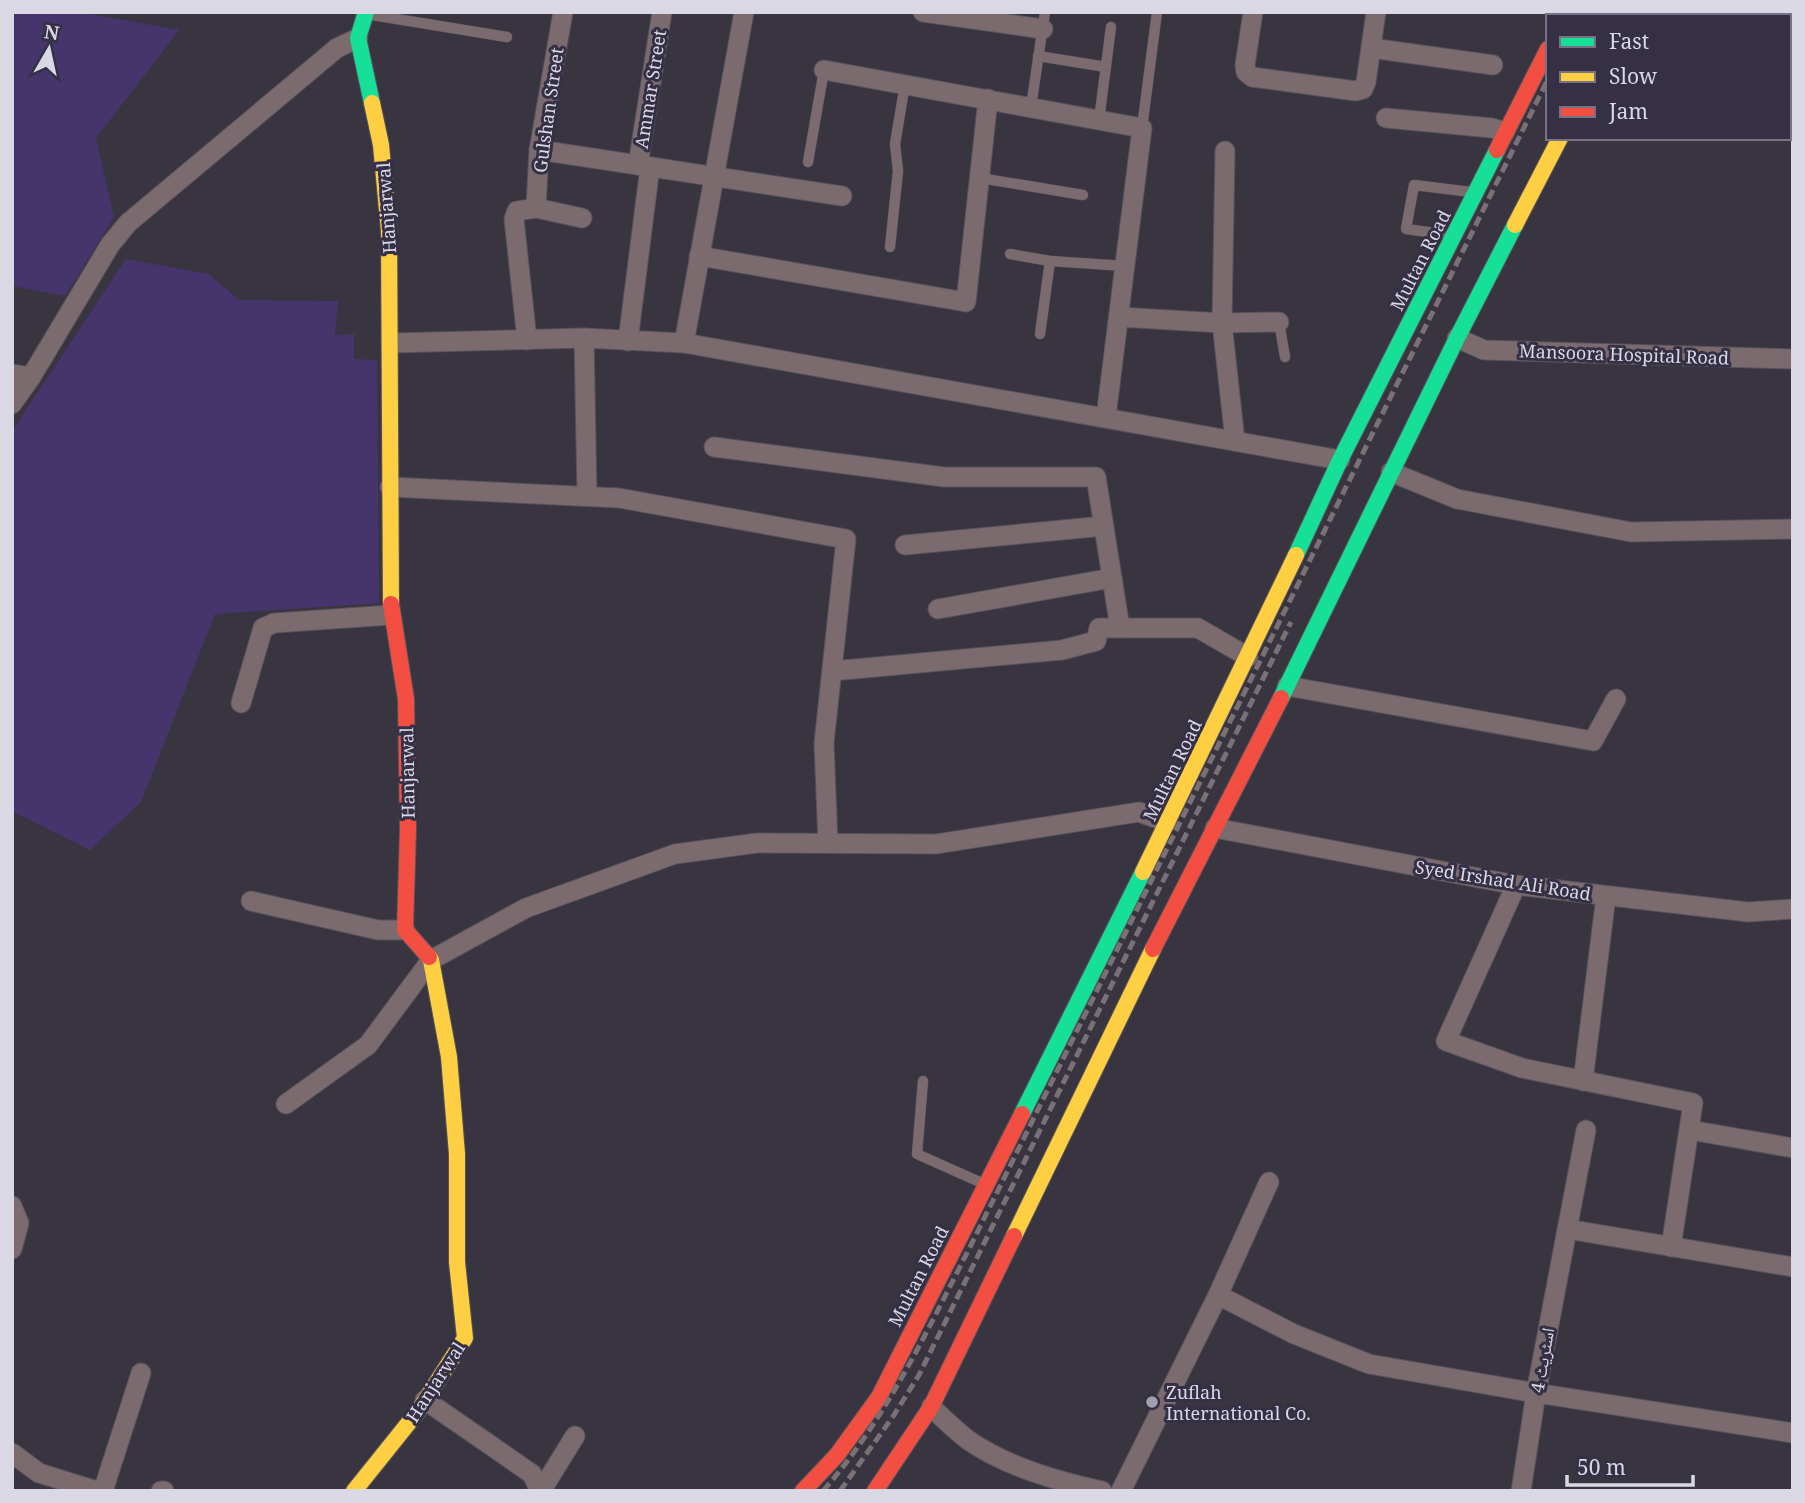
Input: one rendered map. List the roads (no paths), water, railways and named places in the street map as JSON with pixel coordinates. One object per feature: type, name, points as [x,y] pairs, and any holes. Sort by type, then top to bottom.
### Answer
[{"type":"main road","name":"Hanjarwal","points":[[366,13],[358,38],[381,145],[389,231],[391,615],[406,699],[408,830],[405,930]]},
{"type":"main road","name":"Multan Road","points":[[803,1491],[837,1455],[879,1397],[986,1185],[1112,948],[1167,822],[1340,460],[1546,53]]},
{"type":"main road","points":[[875,1491],[930,1407],[1140,962],[1215,828],[1457,338],[1559,140]]},
{"type":"main road","points":[[405,930],[431,960]]},
{"type":"main road","name":"Hanjarwal","points":[[354,1491],[425,1400],[466,1338],[457,1262],[457,1154],[449,1057],[431,960]]},
{"type":"street","name":"Gulshan Street","points":[[536,208],[539,150],[563,12]]},
{"type":"street","name":"Ammar Street","points":[[628,341],[662,12]]},
{"type":"street","points":[[684,343],[744,12]]},
{"type":"street","points":[[1253,12],[1245,65],[1246,72],[1252,77],[1356,91],[1363,89],[1366,82],[1376,12]]},
{"type":"street","points":[[934,13],[1044,20]]},
{"type":"street","points":[[12,404],[21,375],[128,223],[337,48],[358,38]]},
{"type":"street","points":[[1371,48],[1493,65]]},
{"type":"street","points":[[824,71],[1142,128],[1106,417]]},
{"type":"street","points":[[699,257],[966,302],[988,99]]},
{"type":"street","points":[[1386,118],[1492,128],[1504,132]]},
{"type":"street","points":[[539,150],[842,196]]},
{"type":"street","points":[[1225,151],[1222,323],[1235,441]]},
{"type":"street","points":[[527,340],[514,219],[517,211],[536,208],[583,218]]},
{"type":"street","points":[[1119,317],[1222,323],[1279,322]]},
{"type":"street","points":[[390,342],[584,338],[684,343],[1340,460]]},
{"type":"street","points":[[584,338],[587,496]]},
{"type":"street","name":"Mansoora Hospital Road","points":[[1457,338],[1484,350],[1793,359]]},
{"type":"street","points":[[714,447],[944,477],[1096,477],[1120,628]]},
{"type":"street","points":[[1391,472],[1457,499],[1631,532],[1793,529]]},
{"type":"street","points":[[390,487],[619,498],[846,539],[824,743],[828,844]]},
{"type":"street","points":[[905,545],[1104,526]]},
{"type":"street","points":[[938,609],[1112,578]]},
{"type":"street","points":[[241,703],[264,628],[274,623],[391,615]]},
{"type":"street","points":[[832,671],[1062,650],[1096,641],[1099,628],[1198,628],[1248,657]]},
{"type":"street","points":[[1287,686],[1593,741],[1616,699]]},
{"type":"street","points":[[286,1104],[368,1045],[431,960],[526,908],[675,854],[757,843],[936,844],[1139,812],[1167,822]]},
{"type":"street","name":"Syed Irshad Ali Road","points":[[1215,828],[1516,885],[1748,912],[1793,909]]},
{"type":"street","points":[[1516,885],[1446,1041],[1522,1068],[1693,1103],[1671,1247]]},
{"type":"street","points":[[1583,1081],[1606,896]]},
{"type":"street","points":[[251,901],[378,930],[405,930]]},
{"type":"street","name":"اسٹریٹ 4","points":[[1521,1491],[1536,1394],[1586,1130]]},
{"type":"street","points":[[1690,1130],[1793,1148]]},
{"type":"street","points":[[1121,1491],[1218,1296],[1269,1182]]},
{"type":"street","points":[[12,1206],[19,1223],[12,1249]]},
{"type":"street","points":[[1567,1229],[1793,1267]]},
{"type":"street","points":[[1218,1296],[1294,1334],[1369,1364],[1536,1394],[1793,1433]]},
{"type":"street","points":[[103,1491],[141,1373]]},
{"type":"street","points":[[425,1400],[532,1474],[540,1491]]},
{"type":"street","points":[[930,1407],[967,1439],[998,1457],[1063,1487],[1102,1491]]},
{"type":"street","points":[[540,1491],[575,1436]]},
{"type":"street","points":[[12,1453],[39,1473],[97,1491]]},
{"type":"lane","points":[[1142,128],[1157,12]]},
{"type":"lane","points":[[366,13],[506,37]]},
{"type":"lane","points":[[1031,107],[1044,20]]},
{"type":"lane","points":[[1099,120],[1111,27]]},
{"type":"lane","points":[[1038,56],[1105,67]]},
{"type":"lane","points":[[808,162],[824,71]]},
{"type":"lane","points":[[890,247],[898,171],[895,144],[905,84]]},
{"type":"lane","points":[[980,178],[1083,195]]},
{"type":"lane","points":[[1454,235],[1406,229],[1414,185],[1475,193]]},
{"type":"lane","points":[[1010,254],[1050,261],[1126,266]]},
{"type":"lane","points":[[1040,334],[1050,261]]},
{"type":"lane","points":[[1279,322],[1285,357]]},
{"type":"lane","points":[[923,1081],[917,1154],[986,1185]]},
{"type":"railway","points":[[823,1491],[886,1405],[937,1312],[1546,83]]},
{"type":"railway","points":[[840,1491],[919,1375],[1291,622]]},
{"type":"place","name":"Zuflah International Co.","points":[[1152,1402]]}]
